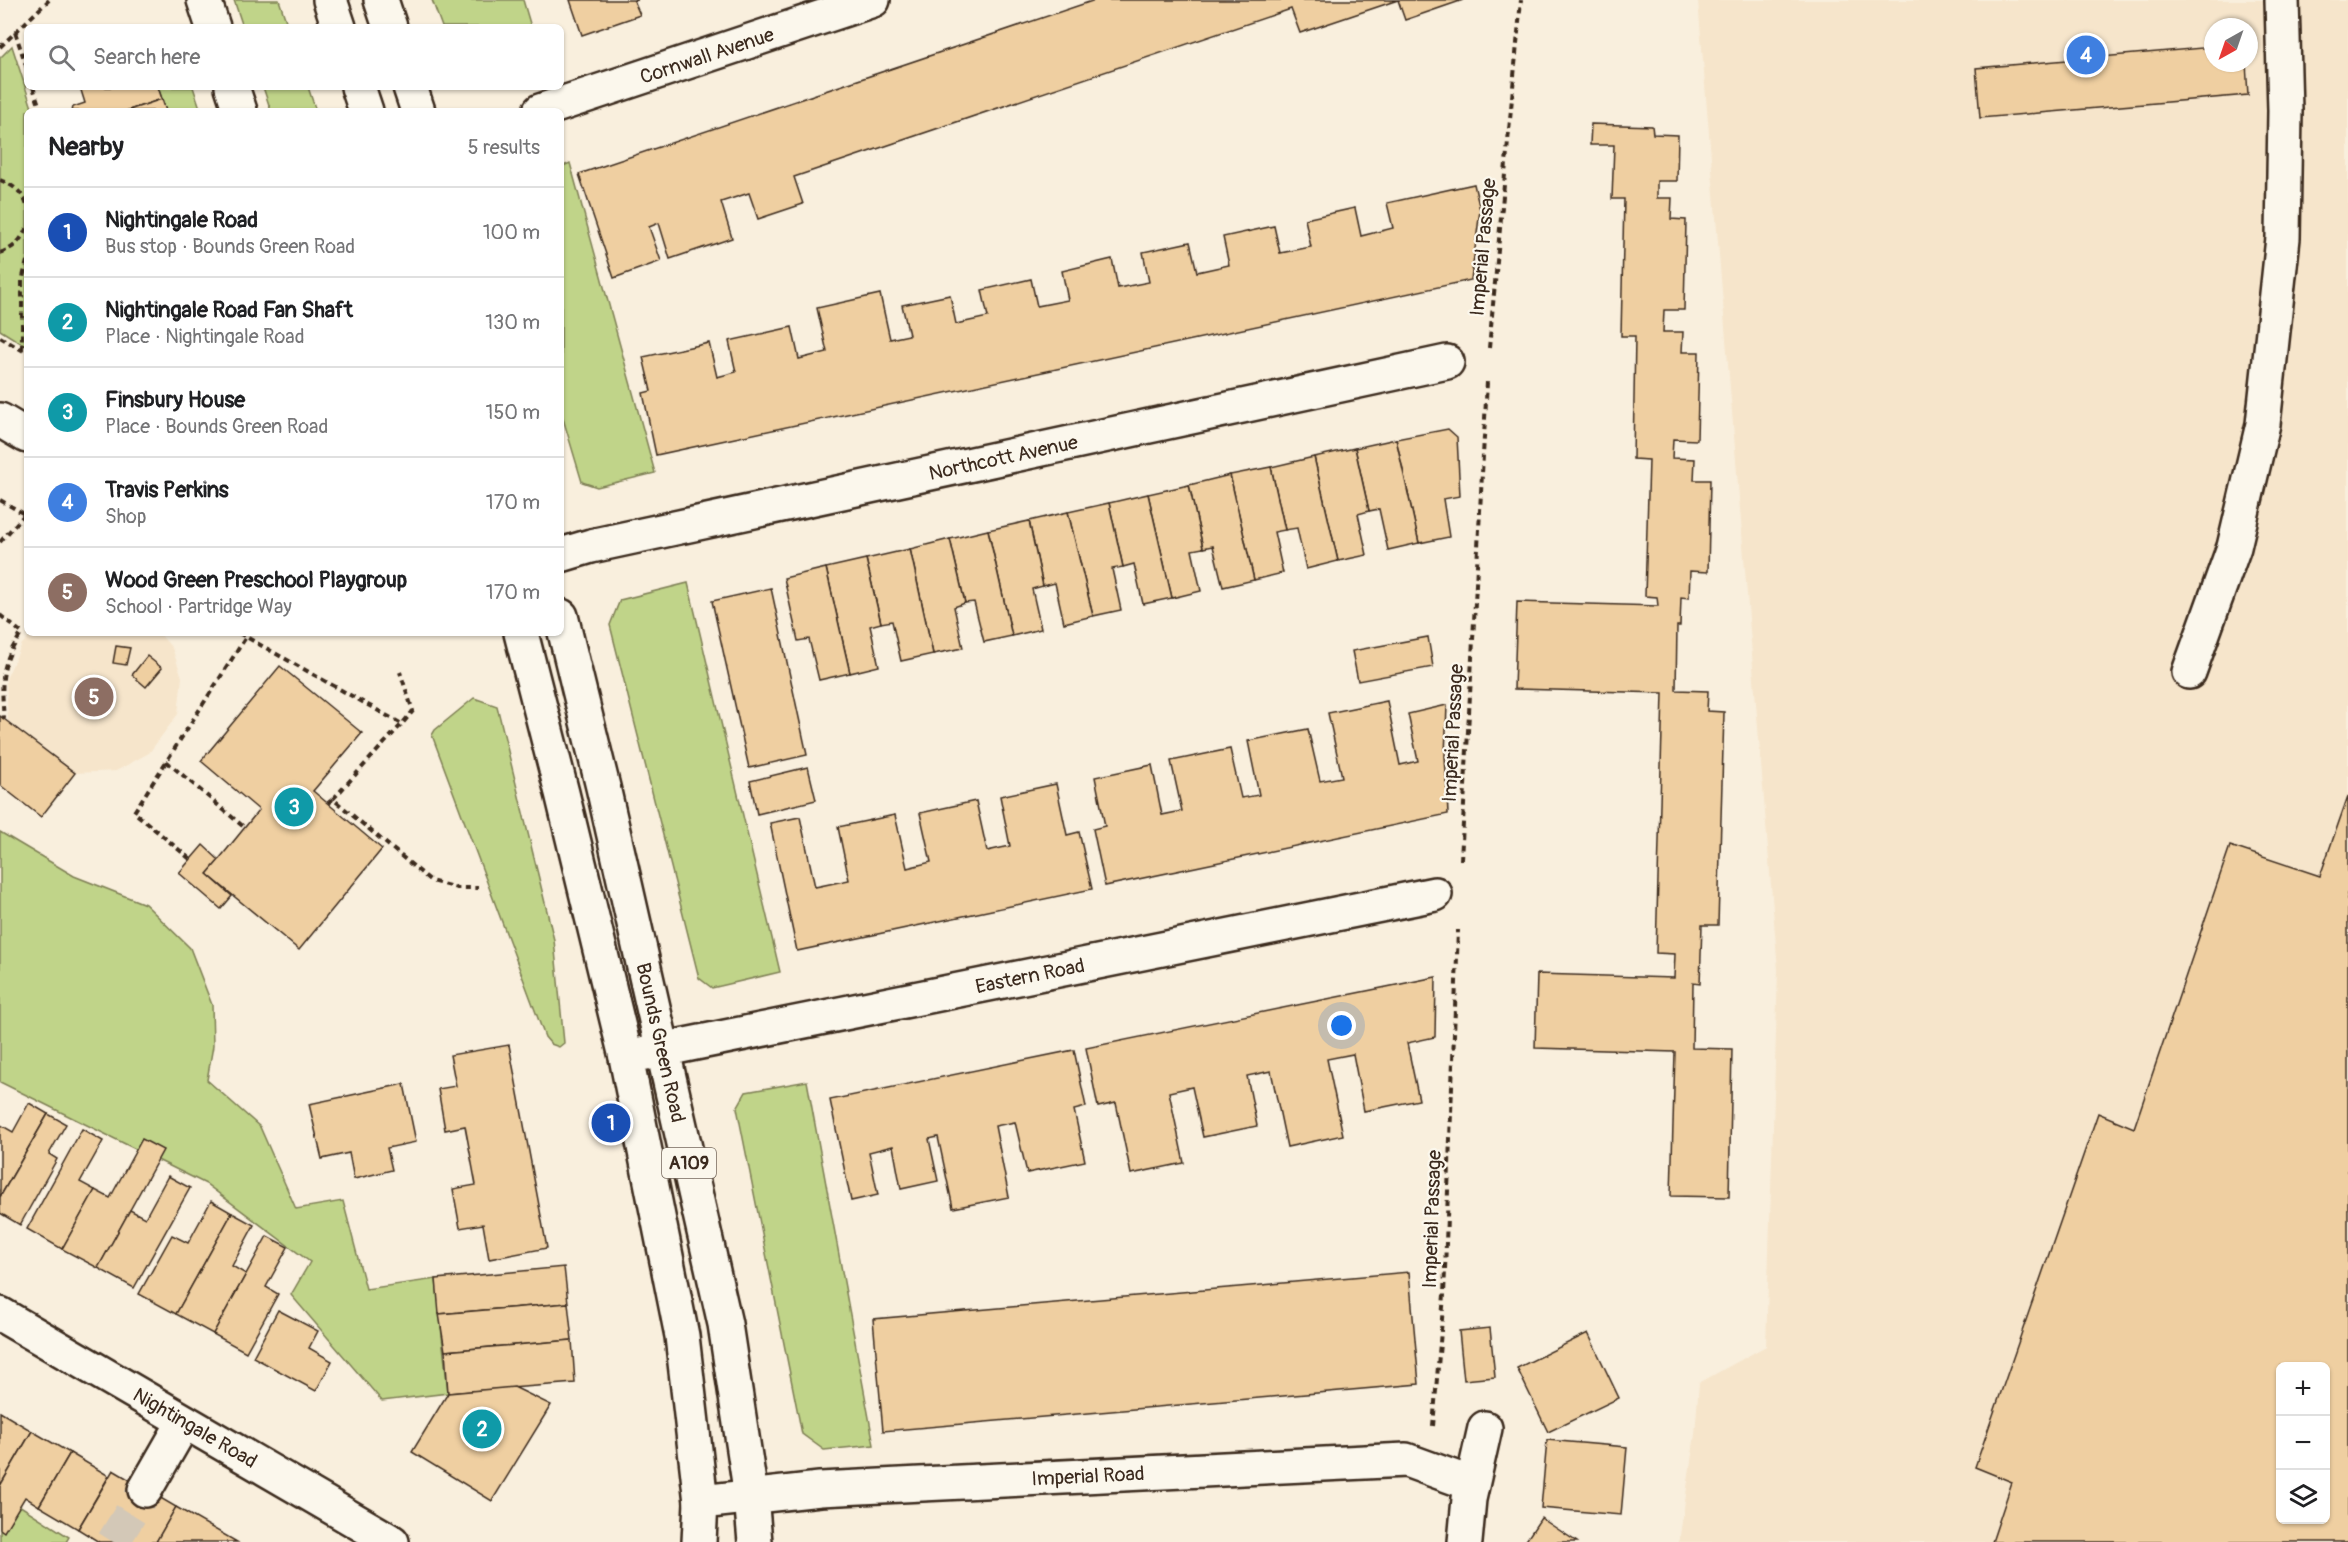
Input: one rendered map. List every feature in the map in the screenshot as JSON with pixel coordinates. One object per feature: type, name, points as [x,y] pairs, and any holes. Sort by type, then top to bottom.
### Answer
[{"type":"street","points":[[204,0],[212,24]]},
{"type":"street","points":[[330,0],[338,24]]},
{"type":"street","points":[[381,0],[389,24]]},
{"type":"street","name":"Cornwall Avenue","points":[[549,108],[873,0]]},
{"type":"street","points":[[2189,672],[2234,547],[2263,424],[2283,238],[2285,111],[2282,0]]},
{"type":"street","points":[[233,90],[239,108]]},
{"type":"street","points":[[359,90],[365,108]]},
{"type":"street","points":[[411,90],[417,108]]},
{"type":"street","name":"Northcott Avenue","points":[[564,554],[591,546],[1447,363]]},
{"type":"street","points":[[0,420],[24,434]]},
{"type":"street","name":"Bounds Green Road","points":[[564,628],[606,798],[725,1324],[751,1496],[755,1542]]},
{"type":"street","name":"Bounds Green Road","points":[[521,636],[562,793],[626,1057],[682,1336],[700,1502],[699,1542]]},
{"type":"street","name":"Eastern Road","points":[[626,1057],[1435,894]]},
{"type":"street","name":"Nightingale Road","points":[[0,1314],[392,1542]]},
{"type":"street","points":[[145,1490],[184,1422]]},
{"type":"street","points":[[1465,1542],[1472,1484],[1485,1428]]},
{"type":"street","name":"Imperial Road","points":[[700,1502],[820,1489],[1406,1460],[1472,1484]]},
{"type":"path","points":[[0,47],[49,0]]},
{"type":"path","name":"Imperial Passage","points":[[1488,356],[1521,0]]},
{"type":"path","points":[[15,32],[24,59]]},
{"type":"path","points":[[34,90],[40,108]]},
{"type":"path","points":[[0,180],[10,184],[24,201]]},
{"type":"path","points":[[0,253],[14,247],[24,233]]},
{"type":"path","points":[[22,350],[24,273]]},
{"type":"path","points":[[0,337],[22,350]]},
{"type":"path","name":"Imperial Passage","points":[[1461,866],[1487,379]]},
{"type":"path","points":[[0,500],[24,513]]},
{"type":"path","points":[[0,542],[24,516]]},
{"type":"path","points":[[0,615],[22,633],[14,642],[1,669],[4,719]]},
{"type":"path","points":[[190,859],[134,812],[246,637],[402,724]]},
{"type":"path","points":[[328,803],[413,711],[400,672]]},
{"type":"path","points":[[166,761],[245,828]]},
{"type":"path","points":[[333,799],[431,881],[457,888],[478,888]]},
{"type":"path","name":"Imperial Passage","points":[[1433,1469],[1432,1424],[1444,1295],[1458,926]]},
{"type":"shaded area","points":[[1698,0],[2348,0],[2348,1542],[1679,1542],[1695,1434],[1699,1383],[1766,1346],[1778,970]]},
{"type":"shaded area","points":[[30,636],[162,636],[172,648],[182,677],[178,714],[149,753],[116,771],[75,773],[8,721],[6,679],[22,644]]},
{"type":"green space","points":[[234,0],[279,0],[287,24],[242,24]]},
{"type":"green space","points":[[432,0],[523,0],[530,24],[441,24]]},
{"type":"green space","points":[[12,46],[24,83],[24,90],[26,90],[32,108],[24,108],[24,345],[0,330],[0,58]]},
{"type":"green space","points":[[159,90],[194,90],[200,108],[165,108]]},
{"type":"green space","points":[[264,90],[309,90],[315,108],[270,108]]},
{"type":"green space","points":[[570,163],[655,473],[597,487],[582,482],[564,422],[564,166]]},
{"type":"green space","points":[[688,583],[780,972],[712,988],[699,978],[610,625],[620,600]]},
{"type":"green space","points":[[474,698],[497,706],[554,940],[564,1043],[559,1047],[551,1044],[545,1037],[432,735]]},
{"type":"green space","points":[[0,832],[74,876],[145,904],[190,948],[212,1005],[213,1046],[207,1080],[260,1127],[296,1209],[343,1201],[366,1289],[436,1279],[448,1393],[382,1401],[291,1295],[310,1262],[206,1184],[0,1082]]},
{"type":"green space","points":[[807,1081],[874,1445],[824,1450],[802,1434],[737,1108],[746,1092]]},
{"type":"green space","points":[[0,1493],[69,1537],[66,1542],[0,1542]]},
{"type":"building","points":[[570,0],[638,0],[634,1],[640,15],[582,35]]},
{"type":"building","points":[[1095,0],[1398,0],[1300,33],[1291,9],[794,177],[803,204],[758,219],[749,193],[721,202],[732,238],[670,259],[659,223],[649,227],[661,261],[614,278],[579,174]]},
{"type":"building","points":[[1398,0],[1463,0],[1405,20]]},
{"type":"building","points":[[2204,48],[2204,72],[2247,72],[2248,95],[1980,118],[1976,68]]},
{"type":"building","points":[[81,90],[159,90],[162,99],[135,108],[73,108],[85,103]]},
{"type":"building","points":[[162,99],[165,108],[135,108]]},
{"type":"building","points":[[1591,124],[1652,126],[1653,134],[1678,135],[1677,181],[1657,181],[1657,198],[1672,198],[1671,219],[1686,220],[1684,310],[1664,310],[1663,332],[1683,332],[1682,352],[1699,352],[1697,440],[1673,439],[1672,458],[1695,459],[1694,480],[1710,480],[1708,572],[1690,571],[1689,598],[1681,597],[1680,626],[1677,626],[1676,690],[1708,691],[1707,711],[1724,712],[1718,925],[1702,925],[1700,984],[1693,983],[1692,1048],[1732,1049],[1729,1197],[1671,1196],[1675,1052],[1535,1048],[1537,974],[1674,978],[1675,954],[1656,953],[1663,693],[1514,689],[1517,602],[1658,606],[1657,597],[1645,596],[1649,460],[1633,459],[1635,336],[1621,336],[1624,199],[1612,199],[1614,145],[1590,145]]},
{"type":"building","points":[[1474,184],[1480,210],[1471,280],[656,455],[643,393],[651,391],[643,357],[709,343],[717,377],[736,372],[729,341],[792,327],[799,359],[827,352],[817,308],[880,294],[890,339],[909,335],[902,305],[950,295],[956,324],[988,317],[982,290],[1031,279],[1037,306],[1068,300],[1062,271],[1112,259],[1118,288],[1149,282],[1143,252],[1190,242],[1197,272],[1229,265],[1223,237],[1274,226],[1280,253],[1311,247],[1305,219],[1355,208],[1361,236],[1393,228],[1387,203]]},
{"type":"building","points":[[1448,429],[1457,437],[1460,496],[1443,499],[1449,537],[1419,543],[1396,439]]},
{"type":"building","points":[[1396,439],[1419,543],[1388,550],[1379,509],[1369,511],[1355,448]]},
{"type":"building","points":[[1355,448],[1369,511],[1358,514],[1367,555],[1338,561],[1314,457]]},
{"type":"building","points":[[1314,457],[1338,561],[1306,569],[1297,528],[1285,530],[1271,467]]},
{"type":"building","points":[[1271,467],[1285,530],[1274,532],[1283,573],[1254,580],[1230,475]]},
{"type":"building","points":[[1230,475],[1254,580],[1223,587],[1213,546],[1203,548],[1189,485]]},
{"type":"building","points":[[1189,485],[1203,548],[1192,550],[1201,591],[1172,598],[1148,494]]},
{"type":"building","points":[[1148,494],[1172,598],[1143,604],[1134,564],[1123,567],[1109,503]]},
{"type":"building","points":[[1109,503],[1123,567],[1112,569],[1121,610],[1093,616],[1068,512]]},
{"type":"building","points":[[1068,512],[1093,616],[1064,623],[1055,583],[1043,586],[1029,521]]},
{"type":"building","points":[[1029,521],[1043,586],[1032,589],[1041,629],[1012,636],[988,530]]},
{"type":"building","points":[[988,530],[1012,636],[984,642],[974,602],[965,603],[950,539]]},
{"type":"building","points":[[950,539],[965,603],[954,607],[963,648],[933,654],[910,549]]},
{"type":"building","points":[[910,549],[933,654],[901,661],[892,621],[881,623],[866,559]]},
{"type":"building","points":[[866,559],[881,623],[870,626],[879,666],[850,673],[826,568]]},
{"type":"building","points":[[826,568],[850,673],[819,680],[809,639],[798,641],[784,578]]},
{"type":"building","points":[[771,588],[807,755],[749,768],[712,601]]},
{"type":"building","points":[[1428,637],[1433,667],[1358,681],[1352,651]]},
{"type":"building","points":[[116,646],[130,648],[126,665],[113,663]]},
{"type":"building","points":[[147,656],[162,668],[146,687],[132,675]]},
{"type":"building","points":[[280,666],[362,733],[313,791],[382,849],[299,950],[207,874],[259,810],[201,761]]},
{"type":"building","points":[[1387,701],[1400,765],[1418,761],[1408,714],[1447,705],[1445,755],[1448,814],[1105,886],[1093,829],[1105,826],[1095,777],[1152,765],[1162,815],[1182,811],[1171,761],[1230,749],[1241,798],[1259,795],[1248,741],[1308,729],[1320,781],[1342,777],[1328,713]]},
{"type":"building","points":[[0,716],[75,773],[41,817],[0,785]]},
{"type":"building","points":[[808,767],[816,800],[757,814],[750,781]]},
{"type":"building","points":[[1056,784],[1067,835],[1079,832],[1092,889],[797,951],[770,823],[800,817],[815,887],[849,880],[838,827],[895,815],[907,868],[931,862],[920,813],[976,801],[987,851],[1010,846],[1000,796]]},
{"type":"building","points":[[2348,796],[2348,1542],[1992,1542],[2012,1482],[1975,1467],[2098,1113],[2134,1128],[2230,846],[2320,876]]},
{"type":"building","points":[[203,845],[219,860],[207,874],[232,896],[221,909],[179,873]]},
{"type":"building","points":[[1436,977],[1435,1037],[1407,1043],[1419,1100],[1364,1111],[1353,1054],[1327,1059],[1343,1135],[1287,1147],[1271,1071],[1247,1076],[1257,1126],[1203,1137],[1192,1087],[1169,1092],[1184,1163],[1131,1174],[1116,1103],[1098,1107],[1086,1048]]},
{"type":"building","points":[[509,1045],[547,1248],[489,1259],[483,1224],[460,1228],[453,1189],[476,1185],[465,1126],[445,1130],[438,1089],[456,1086],[450,1055]]},
{"type":"building","points":[[1074,1050],[1086,1107],[1074,1110],[1085,1161],[1027,1173],[1015,1122],[995,1126],[1009,1197],[953,1208],[938,1137],[929,1139],[938,1181],[901,1189],[893,1146],[869,1152],[878,1195],[851,1201],[830,1100]]},
{"type":"building","points":[[404,1084],[416,1142],[387,1148],[392,1170],[354,1179],[349,1153],[322,1159],[309,1104]]},
{"type":"building","points":[[29,1103],[48,1114],[0,1197],[0,1127],[1,1125],[13,1132]]},
{"type":"building","points":[[48,1114],[66,1124],[49,1154],[57,1159],[20,1225],[0,1213],[0,1197]]},
{"type":"building","points":[[82,1129],[103,1141],[80,1182],[95,1190],[62,1249],[27,1229]]},
{"type":"building","points":[[142,1139],[163,1150],[98,1268],[62,1249],[95,1190],[110,1198]]},
{"type":"building","points":[[168,1176],[190,1188],[134,1288],[98,1268],[130,1210],[145,1218]]},
{"type":"building","points":[[211,1201],[232,1213],[176,1314],[139,1294],[172,1235],[188,1243]]},
{"type":"building","points":[[232,1213],[254,1225],[232,1266],[246,1274],[213,1334],[176,1314]]},
{"type":"building","points":[[267,1236],[288,1247],[266,1287],[278,1294],[246,1352],[213,1334]]},
{"type":"building","points":[[564,1267],[568,1303],[439,1314],[436,1279]]},
{"type":"building","points":[[1409,1272],[1419,1384],[883,1431],[873,1319]]},
{"type":"building","points":[[568,1303],[572,1340],[445,1351],[439,1314]]},
{"type":"building","points":[[278,1310],[318,1331],[309,1348],[332,1361],[316,1391],[253,1357]]},
{"type":"building","points":[[1490,1328],[1495,1377],[1464,1380],[1459,1331]]},
{"type":"building","points":[[1588,1333],[1619,1398],[1548,1432],[1517,1368]]},
{"type":"building","points":[[572,1340],[575,1383],[448,1393],[445,1351]]},
{"type":"building","points":[[514,1387],[551,1405],[492,1501],[412,1452],[448,1393]]},
{"type":"building","points":[[0,1412],[32,1431],[0,1486]]},
{"type":"building","points":[[32,1431],[70,1453],[39,1506],[25,1497],[4,1532],[0,1529],[0,1486]]},
{"type":"building","points":[[1547,1440],[1627,1447],[1621,1515],[1541,1508]]},
{"type":"building","points":[[70,1453],[109,1476],[78,1529],[39,1506]]},
{"type":"building","points":[[113,1470],[176,1507],[156,1542],[99,1542],[78,1529]]},
{"type":"building","points":[[176,1507],[237,1542],[156,1542]]},
{"type":"building","points":[[1541,1518],[1577,1542],[1525,1542]]},
{"type":"tunnel","points":[[113,1542],[145,1490]]},
{"type":"place","name":"Travis Perkins","points":[[2086,55]]},
{"type":"place","name":"Wood Green Preschool Playgroup","points":[[94,697]]},
{"type":"place","name":"Finsbury House","points":[[294,807]]},
{"type":"place","name":"Nightingale Road","points":[[611,1123]]},
{"type":"place","name":"Nightingale Road Fan Shaft","points":[[482,1429]]}]
